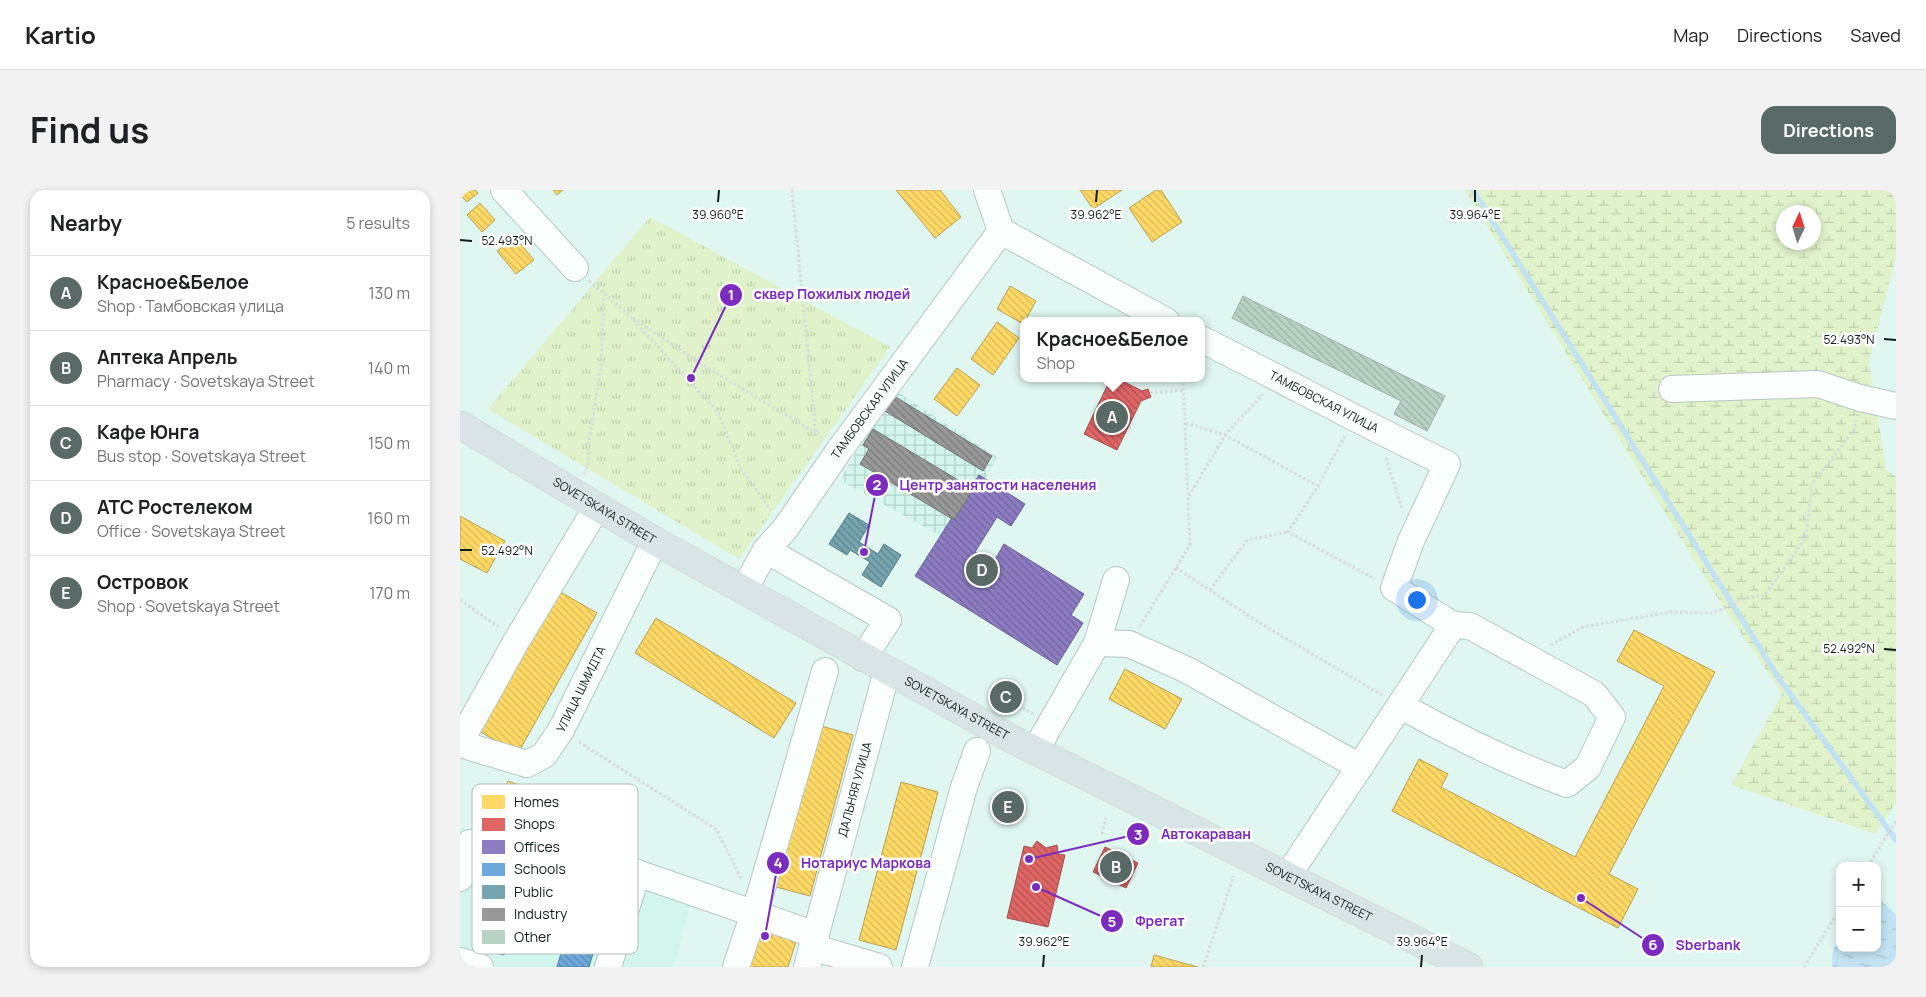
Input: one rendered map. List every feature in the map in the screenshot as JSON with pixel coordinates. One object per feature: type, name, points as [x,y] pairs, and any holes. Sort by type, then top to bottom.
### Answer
[{"type":"main road","name":"SOVETSKAYA STREET","points":[[460,425],[656,541],[863,658],[1035,751],[1469,967]]},
{"type":"street","points":[[504,190],[575,268]]},
{"type":"street","points":[[987,190],[1001,231],[1159,317]]},
{"type":"street","name":"ТАМБОВСКАЯ УЛИЦА","points":[[744,590],[766,550],[785,529],[838,452],[1001,231]]},
{"type":"street","name":"ТАМБОВСКАЯ УЛИЦА","points":[[1205,341],[1378,431],[1447,464],[1411,541]]},
{"type":"street","points":[[1672,389],[1818,384],[1860,398],[1896,406]]},
{"type":"street","points":[[460,743],[517,640],[597,507]]},
{"type":"street","name":"УЛИЦА ШМИДТА","points":[[460,743],[527,764],[544,756],[561,730],[656,541]]},
{"type":"street","points":[[1401,706],[1466,742],[1524,769],[1567,784],[1588,767],[1612,717],[1594,694],[1470,626],[1454,625],[1394,588],[1411,541]]},
{"type":"street","points":[[766,550],[888,620],[863,658]]},
{"type":"street","points":[[1035,751],[1097,643],[1116,580]]},
{"type":"street","points":[[1287,876],[1454,625]]},
{"type":"street","points":[[1097,643],[1130,644],[1187,670],[1360,767]]},
{"type":"street","points":[[736,967],[757,905],[825,671]]},
{"type":"street","name":"ДАЛЬНЯЯ УЛИЦА","points":[[812,950],[887,671]]},
{"type":"street","points":[[915,967],[964,787],[977,751]]},
{"type":"street","points":[[460,878],[470,843],[472,843]]},
{"type":"street","points":[[638,873],[757,905],[812,950],[879,967]]},
{"type":"street","points":[[608,967],[612,954]]},
{"type":"street","points":[[460,961],[480,967]]},
{"type":"path","points":[[792,190],[816,434]]},
{"type":"path","points":[[575,268],[628,314],[701,364],[816,434],[838,452]]},
{"type":"path","points":[[584,474],[588,466],[601,365],[604,294]]},
{"type":"path","points":[[628,314],[718,412],[741,469],[785,529]]},
{"type":"path","points":[[1188,498],[1225,435],[1278,378]]},
{"type":"path","points":[[1130,644],[1190,544],[1183,382]]},
{"type":"path","points":[[1150,393],[1184,390]]},
{"type":"path","points":[[1529,658],[1583,627],[1669,612],[1713,613],[1745,598],[1766,595],[1806,537],[1812,484],[1854,430],[1860,398]]},
{"type":"path","points":[[1288,532],[1318,486],[1355,418]]},
{"type":"path","points":[[1186,423],[1225,435],[1318,486]]},
{"type":"path","points":[[1378,431],[1411,541]]},
{"type":"path","points":[[1210,590],[1247,540],[1288,532],[1394,588]]},
{"type":"path","points":[[1176,568],[1263,626],[1401,706]]},
{"type":"path","points":[[460,600],[517,640]]},
{"type":"path","points":[[1006,697],[1040,718]]},
{"type":"path","points":[[561,730],[716,830],[747,890],[757,905]]},
{"type":"path","points":[[1102,834],[1106,818]]},
{"type":"path","points":[[1870,862],[1895,823]]},
{"type":"path","points":[[1203,967],[1242,854]]},
{"type":"path","points":[[1804,967],[1836,915]]},
{"type":"shaded area","points":[[893,389],[997,457],[950,541],[840,480]]},
{"type":"shaded area","points":[[460,827],[472,830],[472,954],[638,954],[638,864],[711,885],[706,905],[690,904],[674,967],[460,967]]},
{"type":"green space","points":[[1465,190],[1896,190],[1896,257],[1869,361],[1886,469],[1896,477],[1896,803],[1875,834],[1731,785],[1782,694],[1725,610]]},
{"type":"green space","points":[[650,217],[890,347],[739,559],[488,409]]},
{"type":"water","points":[[1881,900],[1896,915],[1896,967],[1833,967],[1833,952],[1836,945],[1836,952],[1881,952]]},
{"type":"building: Homes","points":[[460,190],[475,190],[478,193],[467,202],[460,195]]},
{"type":"building: Homes","points":[[553,190],[563,190],[557,195]]},
{"type":"building: Homes","points":[[896,190],[940,190],[961,217],[935,238]]},
{"type":"building: Homes","points":[[1080,190],[1122,190],[1093,209]]},
{"type":"building: Homes","points":[[1156,190],[1161,190],[1182,222],[1152,242],[1129,208]]},
{"type":"building: Homes","points":[[480,203],[495,220],[482,232],[467,215]]},
{"type":"building: Homes","points":[[515,237],[534,260],[516,274],[497,251]]},
{"type":"building: Homes","points":[[1010,286],[1036,301],[1027,317],[1020,317],[1020,322],[997,309]]},
{"type":"building: Homes","points":[[997,322],[1019,338],[993,375],[971,359]]},
{"type":"building: Homes","points":[[957,368],[980,385],[957,416],[934,399]]},
{"type":"building: Homes","points":[[460,516],[505,541],[487,573],[460,559]]},
{"type":"building: Homes","points":[[557,590],[597,613],[518,753],[477,730]]},
{"type":"building: Homes","points":[[656,618],[796,703],[774,738],[635,653]]},
{"type":"building: Homes","points":[[1634,630],[1715,672],[1609,874],[1638,889],[1618,928],[1392,811],[1419,759],[1448,774],[1441,787],[1575,857],[1664,686],[1617,661]]},
{"type":"building: Homes","points":[[1125,669],[1182,699],[1165,729],[1109,699]]},
{"type":"building: Homes","points":[[818,725],[853,735],[810,896],[776,887]]},
{"type":"building: Homes","points":[[901,782],[938,792],[896,950],[859,940]]},
{"type":"building: Homes","points":[[775,927],[798,935],[788,967],[748,967],[759,933],[771,938]]},
{"type":"building: Homes","points":[[1154,955],[1198,967],[1151,967]]},
{"type":"building: Shops","points":[[1109,382],[1125,382],[1142,391],[1148,389],[1151,397],[1141,401],[1117,450],[1084,434]]},
{"type":"building: Shops","points":[[1013,798],[1017,811],[1003,816],[999,803]]},
{"type":"building: Shops","points":[[1037,841],[1046,848],[1057,845],[1058,854],[1065,855],[1048,927],[1007,918],[1024,846],[1032,848]]},
{"type":"building: Shops","points":[[1105,847],[1138,863],[1126,888],[1093,872]]},
{"type":"building: Offices","points":[[979,475],[1025,504],[1011,526],[997,517],[975,552],[993,563],[1004,544],[1084,594],[1071,615],[1083,623],[1057,665],[915,576]]},
{"type":"building: Schools","points":[[561,954],[593,954],[589,967],[557,967]]},
{"type":"building: Public","points":[[849,513],[869,525],[859,542],[878,554],[884,544],[901,555],[881,587],[862,575],[870,562],[850,550],[847,555],[829,544]]},
{"type":"building: Industry","points":[[894,396],[992,456],[983,471],[885,411]]},
{"type":"building: Industry","points":[[873,429],[973,489],[954,520],[860,464],[869,449],[863,445]]},
{"type":"building: Other","points":[[1243,296],[1445,396],[1427,431],[1394,414],[1401,401],[1232,318]]},
{"type":"waterway","points":[[1473,190],[1778,677],[1896,840]]},
{"type":"place","name":"сквер Пожилых людей","points":[[691,378]]},
{"type":"place","name":"Красное&Белое","points":[[1112,417]]},
{"type":"place","name":"Центр занятости населения","points":[[864,552]]},
{"type":"place","name":"АТС Ростелеком","points":[[982,570]]},
{"type":"place","name":"Кафе Юнга","points":[[1006,697]]},
{"type":"place","name":"Островок","points":[[1008,807]]},
{"type":"place","name":"Автокараван","points":[[1029,859]]},
{"type":"place","name":"Аптека Апрель","points":[[1116,867]]},
{"type":"place","name":"Фрегат","points":[[1036,887]]},
{"type":"place","name":"Sberbank","points":[[1581,898]]},
{"type":"place","name":"Нотариус Маркова","points":[[765,936]]}]
